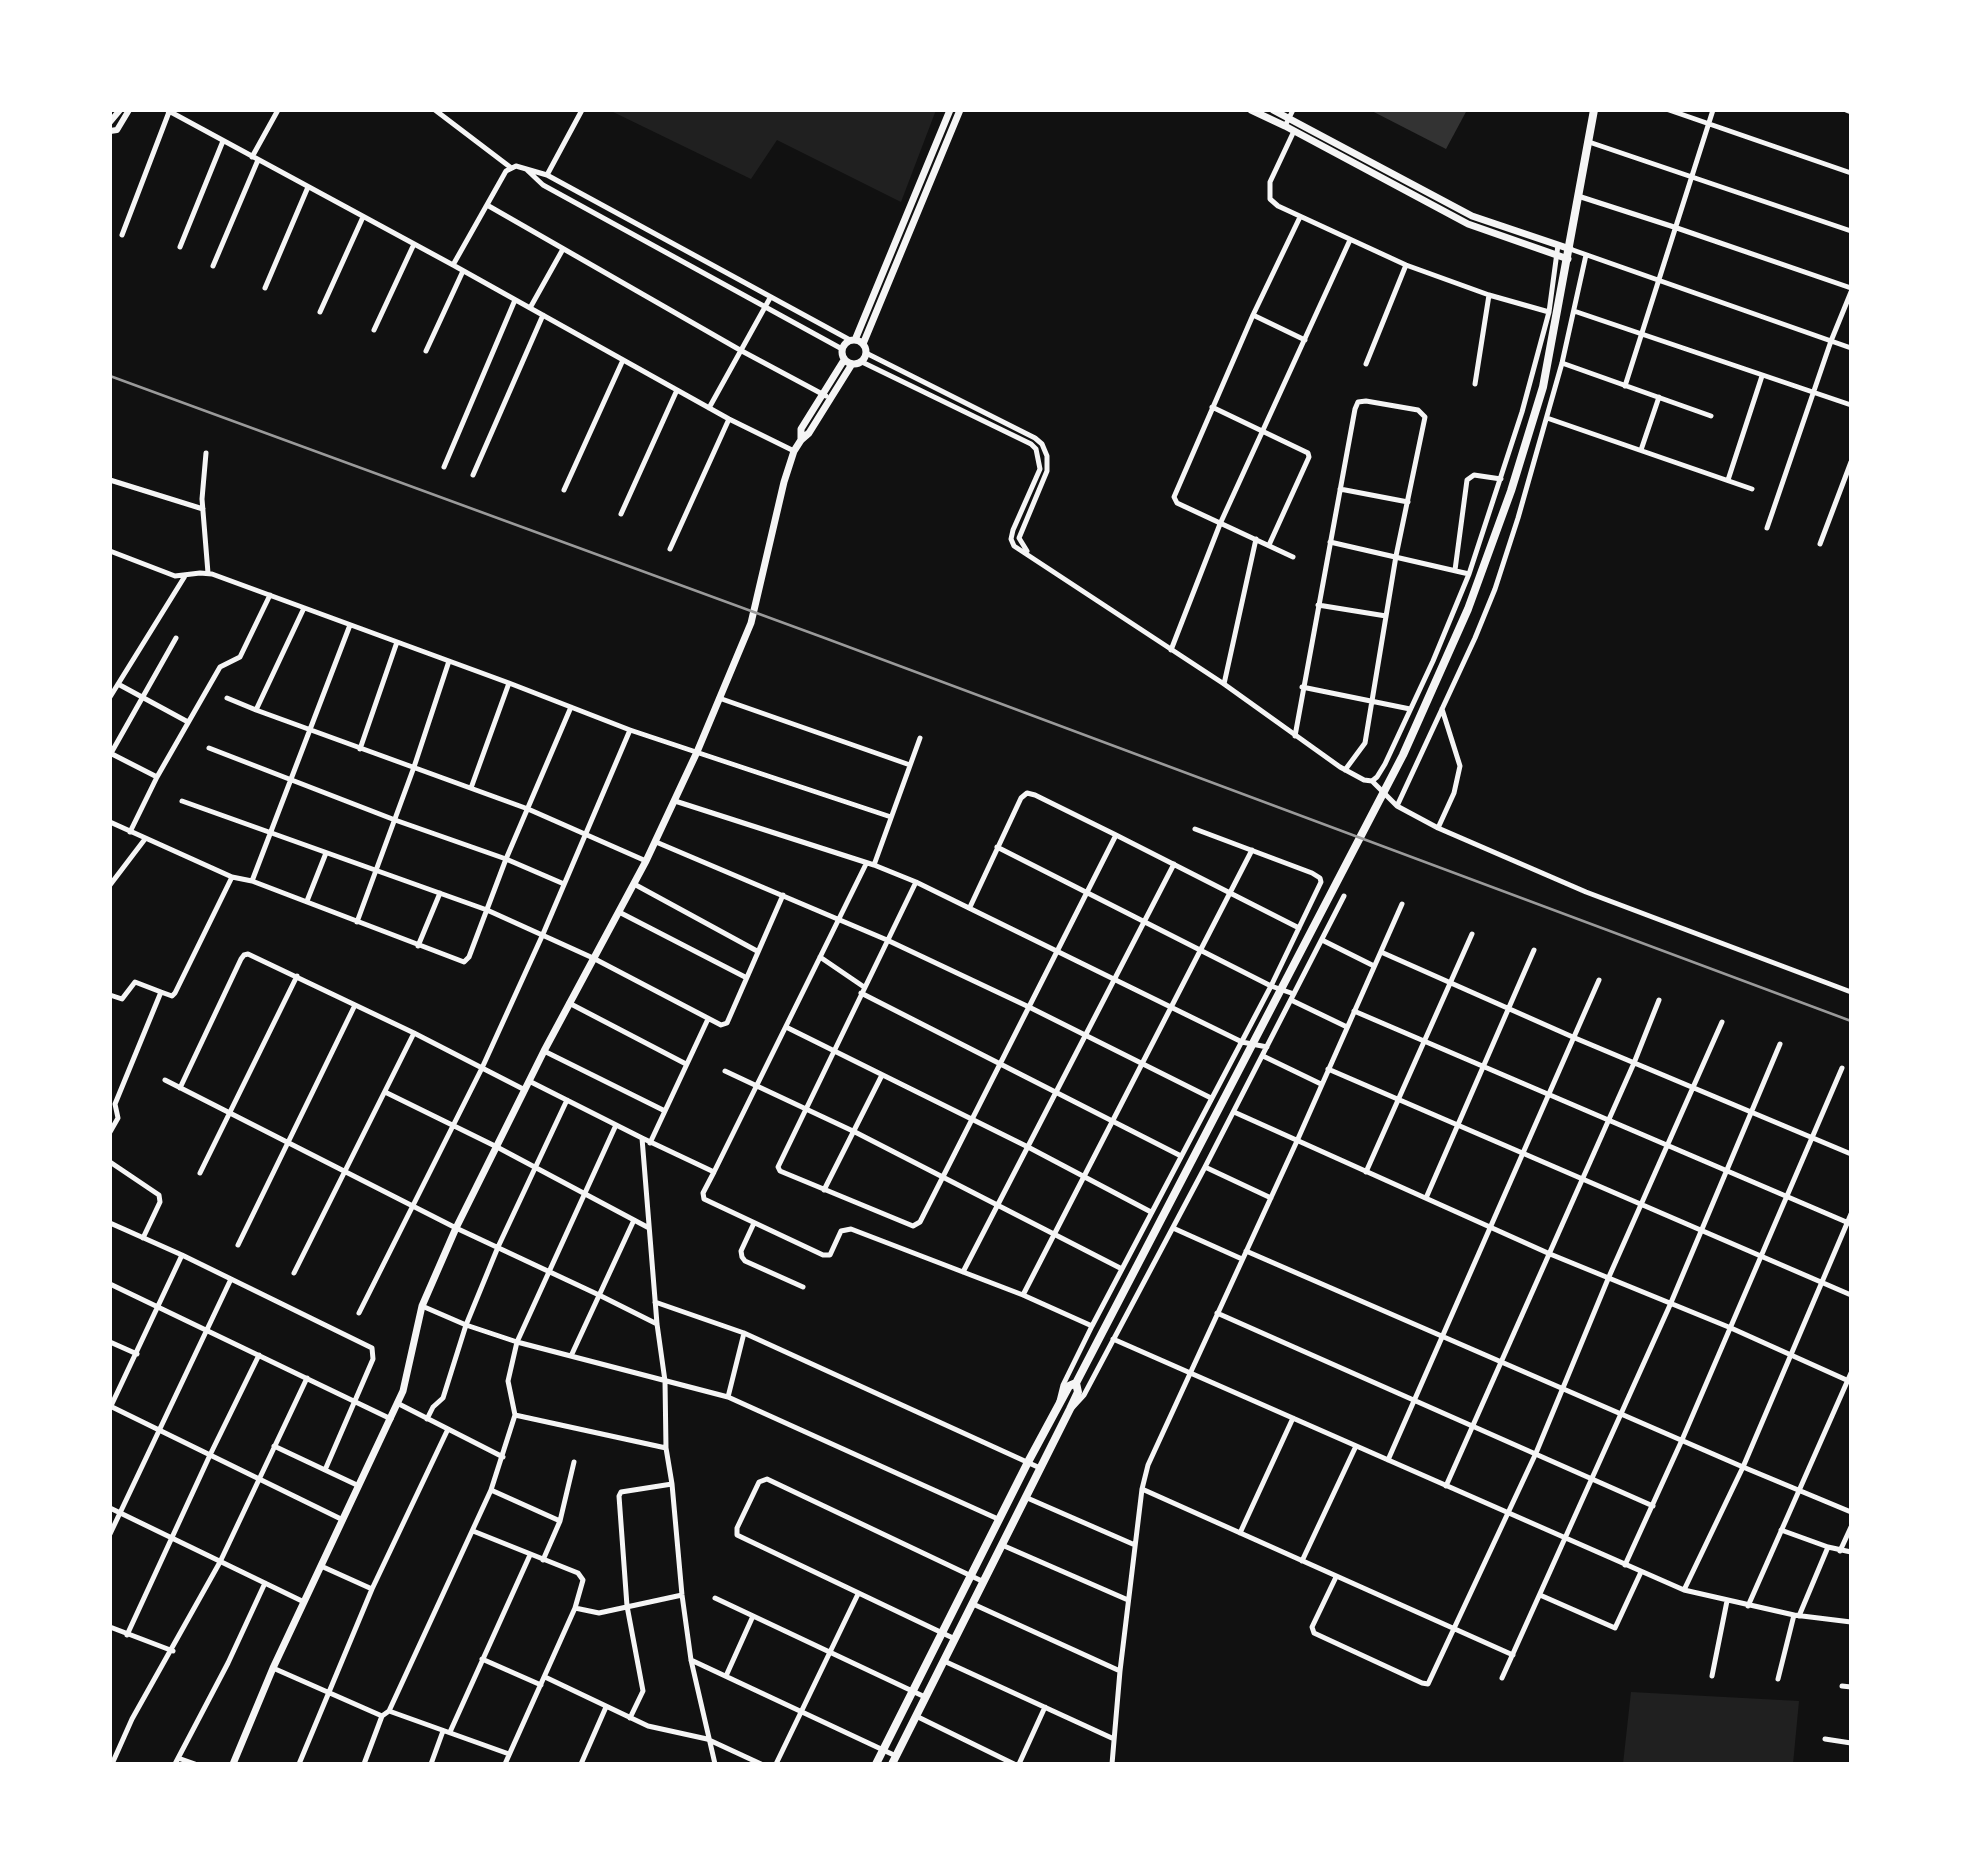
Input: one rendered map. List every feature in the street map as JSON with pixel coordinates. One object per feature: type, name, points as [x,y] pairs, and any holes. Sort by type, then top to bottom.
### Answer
[{"type":"main road","points":[[827,396],[844,360],[842,349],[852,340],[950,110]]},
{"type":"main road","points":[[233,1764],[272,1668],[391,1419],[407,1379],[422,1306],[456,1228],[544,1051],[656,842],[751,623],[784,482],[801,440],[801,429],[852,365],[862,362],[866,354],[863,344],[960,110]]},
{"type":"main road","points":[[1251,110],[1441,212],[1568,259]]},
{"type":"main road","points":[[1274,110],[1291,114],[1445,203],[1508,229],[1570,249]]},
{"type":"main road","points":[[876,1764],[1028,1462],[1069,1386],[1078,1379],[1403,755],[1468,609],[1511,491],[1543,387],[1594,110]]},
{"type":"main road","points":[[852,340],[863,344]]},
{"type":"main road","points":[[844,360],[852,365]]},
{"type":"main road","points":[[894,1760],[1070,1409],[1078,1392],[1078,1379]]},
{"type":"street","points":[[110,122],[120,110]]},
{"type":"street","points":[[110,131],[117,130],[129,110]]},
{"type":"street","points":[[213,266],[255,158],[278,110]]},
{"type":"street","points":[[435,110],[510,167],[524,167],[547,175],[852,340]]},
{"type":"street","points":[[547,175],[582,110]]},
{"type":"street","points":[[1669,110],[1851,173]]},
{"type":"street","points":[[1625,386],[1713,110]]},
{"type":"street","points":[[122,235],[168,111],[453,265],[729,419],[794,452]]},
{"type":"street","points":[[1285,126],[1291,114]]},
{"type":"street","points":[[1294,131],[1268,191],[1270,199],[1278,206],[1406,265],[1489,295],[1549,312]]},
{"type":"street","points":[[180,247],[223,141]]},
{"type":"street","points":[[1589,142],[1851,231]]},
{"type":"street","points":[[453,265],[510,167]]},
{"type":"street","points":[[524,167],[543,185],[842,349]]},
{"type":"street","points":[[265,288],[308,187]]},
{"type":"street","points":[[1578,196],[1851,290],[1767,527]]},
{"type":"street","points":[[487,205],[740,350],[827,396]]},
{"type":"street","points":[[320,312],[363,217]]},
{"type":"street","points":[[1293,557],[1177,503],[1174,497],[1253,314],[1300,217]]},
{"type":"street","points":[[1171,650],[1220,524],[1350,240]]},
{"type":"street","points":[[374,330],[414,244]]},
{"type":"street","points":[[1372,781],[1385,764],[1469,574],[1501,479],[1549,312],[1558,245]]},
{"type":"street","points":[[530,308],[564,249]]},
{"type":"street","points":[[1570,249],[1851,348]]},
{"type":"street","points":[[1396,806],[1495,589],[1562,363],[1586,254]]},
{"type":"street","points":[[1366,364],[1406,265]]},
{"type":"street","points":[[426,351],[463,271]]},
{"type":"street","points":[[1475,384],[1489,295]]},
{"type":"street","points":[[709,408],[770,298]]},
{"type":"street","points":[[444,467],[515,300]]},
{"type":"street","points":[[1574,311],[1851,405]]},
{"type":"street","points":[[1253,314],[1305,340]]},
{"type":"street","points":[[473,475],[543,315]]},
{"type":"street","points":[[866,354],[1035,438],[1042,444],[1047,456],[1047,471],[1020,533],[1021,543],[1029,554]]},
{"type":"street","points":[[564,490],[623,360]]},
{"type":"street","points":[[862,362],[1031,444],[1040,457],[1040,470],[1011,539],[1014,546],[1224,684],[1345,770],[1372,781],[1396,806],[1438,828],[1586,892],[1851,992]]},
{"type":"street","points":[[1562,363],[1711,416]]},
{"type":"street","points":[[1728,480],[1762,376]]},
{"type":"street","points":[[621,514],[677,390]]},
{"type":"street","points":[[1641,450],[1659,397]]},
{"type":"street","points":[[1295,736],[1355,409],[1358,402],[1366,401],[1418,410],[1426,417],[1396,556],[1366,743],[1345,770]]},
{"type":"street","points":[[1212,407],[1305,450],[1309,457],[1269,545]]},
{"type":"street","points":[[1547,418],[1752,489]]},
{"type":"street","points":[[670,549],[729,419]]},
{"type":"street","points":[[206,453],[203,509],[208,573]]},
{"type":"street","points":[[1820,544],[1851,462]]},
{"type":"street","points":[[1040,470],[1047,471]]},
{"type":"street","points":[[1455,570],[1467,480],[1474,475],[1501,479]]},
{"type":"street","points":[[110,480],[203,509]]},
{"type":"street","points":[[1340,489],[1408,502]]},
{"type":"street","points":[[1224,684],[1255,539]]},
{"type":"street","points":[[1330,542],[1469,574]]},
{"type":"street","points":[[110,551],[170,575],[208,573],[630,730],[891,817]]},
{"type":"street","points":[[110,696],[185,576]]},
{"type":"street","points":[[130,832],[157,777],[220,667],[240,657],[270,595]]},
{"type":"street","points":[[1318,604],[1386,616]]},
{"type":"street","points":[[256,710],[304,608]]},
{"type":"street","points":[[252,881],[350,625]]},
{"type":"street","points":[[157,777],[110,754],[176,638]]},
{"type":"street","points":[[360,749],[397,642]]},
{"type":"street","points":[[357,922],[414,767],[449,661]]},
{"type":"street","points":[[471,788],[509,683]]},
{"type":"street","points":[[118,684],[188,722]]},
{"type":"street","points":[[1302,687],[1410,709]]},
{"type":"street","points":[[227,698],[528,809],[646,861]]},
{"type":"street","points":[[719,698],[910,765]]},
{"type":"street","points":[[110,822],[232,877],[252,881],[307,901],[464,962],[469,957],[506,859],[571,707]]},
{"type":"street","points":[[1438,828],[1454,793],[1460,766],[1442,709]]},
{"type":"street","points":[[359,1313],[482,1068],[587,834],[630,730]]},
{"type":"street","points":[[874,865],[920,738]]},
{"type":"street","points":[[209,748],[395,820],[506,859],[564,884]]},
{"type":"street","points":[[970,907],[1021,798],[1027,793],[1299,928]]},
{"type":"street","points":[[182,801],[487,910],[543,933],[721,1025],[727,1023],[783,895]]},
{"type":"street","points":[[675,801],[874,865],[916,882],[1242,1042],[1267,1047]]},
{"type":"street","points":[[1059,1404],[1063,1385],[1092,1326],[1271,986],[1321,882],[1320,878],[1195,829]]},
{"type":"street","points":[[916,882],[778,1169],[915,1226],[1116,835]]},
{"type":"street","points":[[110,885],[145,839]]},
{"type":"street","points":[[656,842],[887,940],[1211,1098]]},
{"type":"street","points":[[997,847],[1271,986],[1294,994]]},
{"type":"street","points":[[1023,1295],[1252,850]]},
{"type":"street","points":[[307,901],[326,853]]},
{"type":"street","points":[[866,864],[703,1193],[704,1199],[829,1256],[841,1231],[851,1229],[1023,1295],[1092,1326]]},
{"type":"street","points":[[963,1272],[1174,864]]},
{"type":"street","points":[[110,995],[122,999],[135,982],[172,996],[232,877]]},
{"type":"street","points":[[635,884],[757,951]]},
{"type":"street","points":[[418,946],[440,893]]},
{"type":"street","points":[[1070,1409],[1084,1395],[1234,1112],[1344,896]]},
{"type":"street","points":[[1112,1764],[1128,1600],[1142,1489],[1148,1465],[1402,904]]},
{"type":"street","points":[[619,912],[745,977]]},
{"type":"street","points":[[1366,1172],[1472,934]]},
{"type":"street","points":[[1322,940],[1374,965]]},
{"type":"street","points":[[1426,1198],[1534,950]]},
{"type":"street","points":[[1381,951],[1575,1038],[1851,1154]]},
{"type":"street","points":[[180,1088],[243,955],[254,956],[297,976],[525,1090]]},
{"type":"street","points":[[820,957],[862,990],[1181,1156]]},
{"type":"street","points":[[200,1173],[297,976]]},
{"type":"street","points":[[1388,1460],[1600,979]]},
{"type":"street","points":[[110,1132],[118,1118],[113,1102],[161,992]]},
{"type":"street","points":[[1291,1000],[1347,1027]]},
{"type":"street","points":[[1446,1486],[1634,1063],[1659,1000]]},
{"type":"street","points":[[569,1003],[686,1064]]},
{"type":"street","points":[[238,1245],[355,1005]]},
{"type":"street","points":[[1354,1011],[1849,1223]]},
{"type":"street","points":[[650,1143],[708,1019]]},
{"type":"street","points":[[1336,1577],[1312,1627],[1314,1633],[1428,1684],[1536,1453],[1608,1279],[1721,1021]]},
{"type":"street","points":[[786,1027],[1028,1147],[1151,1212]]},
{"type":"street","points":[[294,1273],[414,1033]]},
{"type":"street","points":[[1502,1678],[1670,1305],[1780,1044]]},
{"type":"street","points":[[544,1051],[665,1111]]},
{"type":"street","points":[[1263,1056],[1321,1084]]},
{"type":"street","points":[[1625,1564],[1731,1328],[1842,1068]]},
{"type":"street","points":[[1328,1069],[1851,1295]]},
{"type":"street","points":[[724,1071],[855,1132],[1122,1269]]},
{"type":"street","points":[[824,1190],[882,1075]]},
{"type":"street","points":[[165,1080],[456,1228],[657,1324]]},
{"type":"street","points":[[529,1081],[650,1143],[714,1172]]},
{"type":"street","points":[[385,1092],[497,1147],[649,1228]]},
{"type":"street","points":[[427,1419],[433,1406],[443,1398],[466,1325],[498,1247],[567,1100]]},
{"type":"street","points":[[1234,1112],[1550,1254],[1731,1328],[1849,1382]]},
{"type":"street","points":[[364,1764],[382,1716],[389,1711],[491,1490],[515,1415],[508,1381],[517,1342],[615,1125]]},
{"type":"street","points":[[642,1138],[657,1324],[665,1381],[666,1448],[682,1595],[691,1660],[715,1764]]},
{"type":"street","points":[[110,1162],[159,1195],[160,1202],[143,1238]]},
{"type":"street","points":[[1205,1167],[1271,1198]]},
{"type":"street","points":[[1684,1590],[1743,1467],[1851,1214]]},
{"type":"street","points":[[571,1356],[634,1220]]},
{"type":"street","points":[[110,1223],[182,1255],[372,1348],[373,1359],[325,1470]]},
{"type":"street","points":[[754,1223],[741,1251],[742,1257],[803,1287]]},
{"type":"street","points":[[1173,1228],[1242,1259]]},
{"type":"street","points":[[1246,1251],[1851,1512]]},
{"type":"street","points":[[182,1255],[111,1407],[343,1520]]},
{"type":"street","points":[[110,1534],[231,1279]]},
{"type":"street","points":[[110,1284],[391,1419]]},
{"type":"street","points":[[655,1302],[744,1333],[1040,1468]]},
{"type":"street","points":[[422,1306],[466,1325],[517,1342],[728,1397],[999,1519]]},
{"type":"street","points":[[1217,1313],[1653,1506]]},
{"type":"street","points":[[728,1397],[744,1333]]},
{"type":"street","points":[[1113,1339],[1684,1590],[1796,1616],[1851,1622]]},
{"type":"street","points":[[110,1342],[137,1354]]},
{"type":"street","points":[[127,1635],[259,1355]]},
{"type":"street","points":[[1748,1606],[1851,1373]]},
{"type":"street","points":[[112,1764],[132,1719],[173,1651],[220,1562],[307,1378]]},
{"type":"street","points":[[397,1403],[503,1457]]},
{"type":"street","points":[[515,1415],[666,1448]]},
{"type":"street","points":[[1240,1534],[1293,1418]]},
{"type":"street","points":[[299,1764],[372,1590],[447,1429]]},
{"type":"street","points":[[274,1446],[359,1486]]},
{"type":"street","points":[[1302,1561],[1356,1446]]},
{"type":"street","points":[[543,1560],[560,1521],[574,1462]]},
{"type":"street","points":[[955,1639],[737,1535],[737,1528],[759,1482],[767,1479],[984,1582]]},
{"type":"street","points":[[630,1718],[643,1691],[627,1606],[619,1496],[621,1492],[672,1484]]},
{"type":"street","points":[[1142,1489],[1513,1655]]},
{"type":"street","points":[[491,1490],[560,1521]]},
{"type":"street","points":[[1025,1497],[1135,1545]]},
{"type":"street","points":[[110,1508],[304,1602]]},
{"type":"street","points":[[1840,1550],[1851,1527]]},
{"type":"street","points":[[1781,1530],[1828,1547],[1851,1552]]},
{"type":"street","points":[[473,1531],[582,1576],[583,1580],[575,1608],[505,1764]]},
{"type":"street","points":[[1002,1545],[1128,1600]]},
{"type":"street","points":[[1778,1679],[1796,1616],[1828,1547]]},
{"type":"street","points":[[432,1764],[530,1555]]},
{"type":"street","points":[[321,1566],[372,1590]]},
{"type":"street","points":[[1540,1595],[1615,1628],[1641,1572]]},
{"type":"street","points":[[195,1764],[176,1761],[228,1663],[265,1583]]},
{"type":"street","points":[[776,1764],[858,1594]]},
{"type":"street","points":[[575,1608],[599,1613],[682,1595]]},
{"type":"street","points":[[715,1598],[925,1697]]},
{"type":"street","points":[[1712,1676],[1727,1601]]},
{"type":"street","points":[[973,1604],[1120,1671]]},
{"type":"street","points":[[726,1676],[753,1616]]},
{"type":"street","points":[[110,1627],[173,1651]]},
{"type":"street","points":[[482,1659],[541,1685]]},
{"type":"street","points":[[691,1660],[802,1710],[883,1750],[894,1760]]},
{"type":"street","points":[[944,1661],[1114,1739]]},
{"type":"street","points":[[272,1668],[382,1716]]},
{"type":"street","points":[[545,1677],[648,1726],[708,1738],[761,1764]]},
{"type":"street","points":[[1842,1686],[1851,1687]]},
{"type":"street","points":[[581,1764],[606,1707]]},
{"type":"street","points":[[916,1716],[1017,1764],[1045,1707]]},
{"type":"street","points":[[389,1711],[509,1754]]},
{"type":"street","points":[[1825,1739],[1851,1743]]},
{"type":"shaded area","points":[[609,110],[936,110],[901,202],[777,140],[751,179]]},
{"type":"shaded area","points":[[1370,110],[1467,110],[1446,149]]},
{"type":"shaded area","points":[[1631,1692],[1799,1701],[1793,1764],[1623,1764]]},
{"type":"railway","points":[[110,376],[822,637],[1851,1021]]}]
